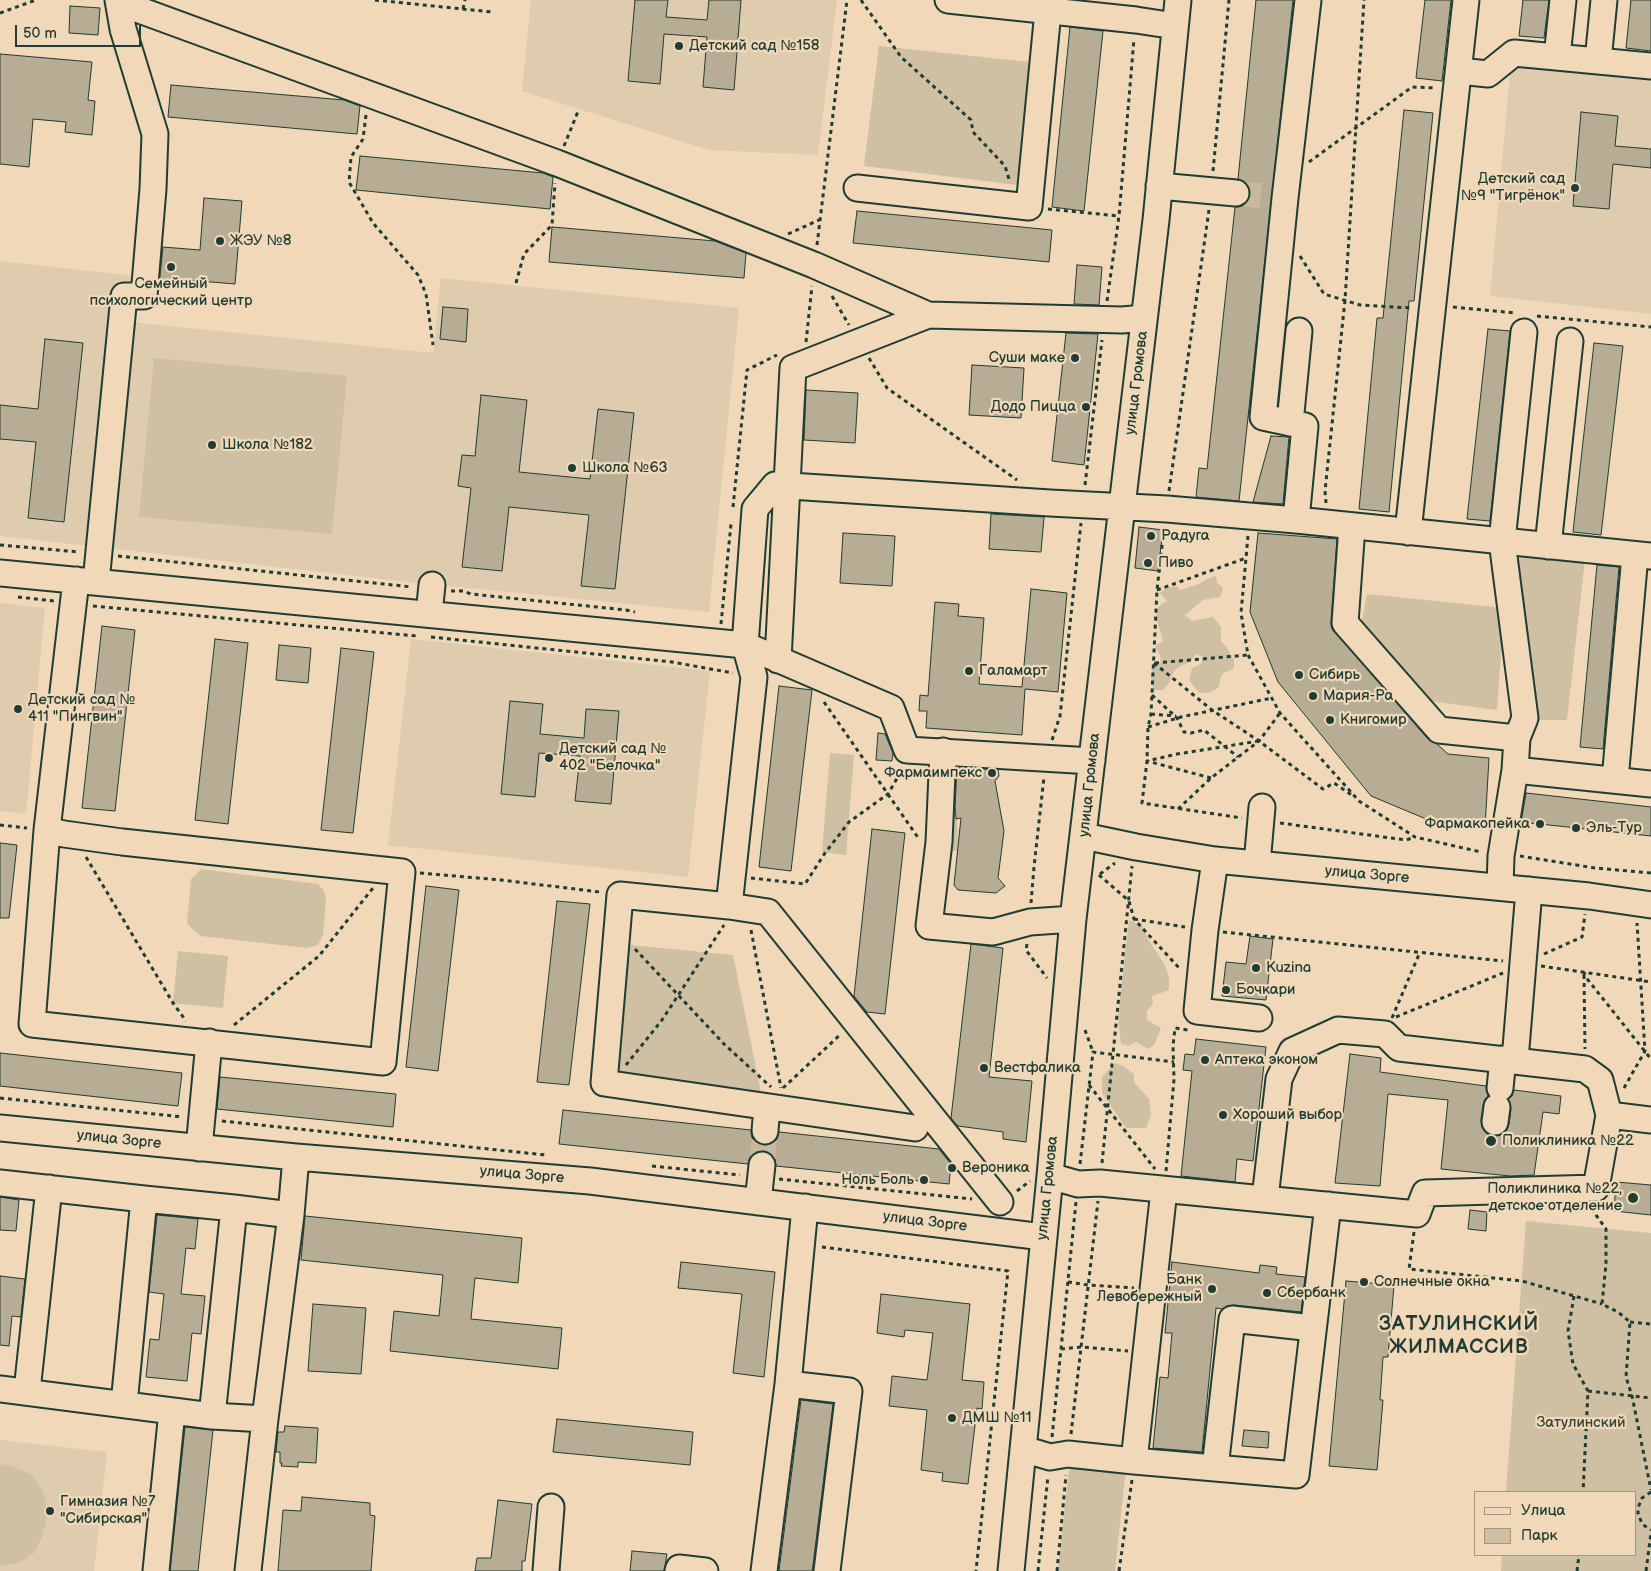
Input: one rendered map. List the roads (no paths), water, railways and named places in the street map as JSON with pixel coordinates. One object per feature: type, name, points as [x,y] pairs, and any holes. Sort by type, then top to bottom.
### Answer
[{"type":"street","points":[[47,830],[73,835],[395,871],[383,1062],[32,1024],[47,830],[82,588],[98,554],[124,296],[144,296],[153,189],[154,134],[123,29],[118,0]]},
{"type":"street","points":[[126,0],[134,8],[557,163],[814,265],[928,315],[1122,320],[1144,318]]},
{"type":"street","points":[[948,0],[1064,8],[1175,26]]},
{"type":"street","name":"улица Громова","points":[[1012,1571],[1043,1237],[1040,1178],[1084,836],[1159,186],[1178,0]]},
{"type":"street","points":[[1296,520],[1305,426],[1263,417],[1279,250],[1281,191],[1308,0]]},
{"type":"street","points":[[1408,532],[1466,0]]},
{"type":"street","points":[[1557,57],[1562,0]]},
{"type":"street","points":[[1598,61],[1604,0]]},
{"type":"street","points":[[857,188],[1030,195],[1064,8]]},
{"type":"street","points":[[1458,80],[1488,74],[1514,53],[1651,66]]},
{"type":"street","points":[[1159,186],[1236,193]]},
{"type":"street","points":[[778,660],[793,368],[803,349],[859,342],[928,315]]},
{"type":"street","points":[[1500,888],[1501,856],[1515,770],[1517,738],[1525,718],[1502,541],[1526,320]]},
{"type":"street","points":[[1290,423],[1299,331]]},
{"type":"street","points":[[1548,546],[1570,341]]},
{"type":"street","points":[[738,908],[733,876],[754,677],[745,645],[755,509],[775,485],[1167,509],[1296,520],[1643,556],[1615,780]]},
{"type":"street","points":[[1340,525],[1345,623],[1439,730],[1517,738]]},
{"type":"street","points":[[0,573],[82,588],[429,614],[745,645],[891,708],[907,750],[1092,761]]},
{"type":"street","points":[[429,614],[431,587]]},
{"type":"street","points":[[942,751],[939,842],[929,926],[993,932],[1030,922],[1073,920]]},
{"type":"street","points":[[1515,770],[1651,784]]},
{"type":"street","points":[[1257,864],[1261,814]]},
{"type":"street","name":"улица Зорге","points":[[1084,836],[1215,860],[1589,896],[1644,910]]},
{"type":"street","points":[[1215,860],[1205,930],[1197,1011],[1259,1018]]},
{"type":"street","points":[[1497,1106],[1509,1059],[1522,964],[1528,890]]},
{"type":"street","points":[[915,1128],[771,1110],[604,1084],[620,895],[768,912],[1000,1202]]},
{"type":"street","points":[[1040,1178],[1089,1183],[1164,1186],[1265,1198],[1328,1205],[1417,1214],[1425,1192],[1596,1188],[1609,1115],[1600,1080],[1585,1068],[1400,1048],[1385,1034],[1338,1030],[1292,1051],[1280,1079],[1265,1198]]},
{"type":"street","points":[[199,1148],[205,1042]]},
{"type":"street","points":[[1609,1115],[1651,1120]]},
{"type":"street","name":"улица Зорге","points":[[0,1128],[296,1157],[590,1181],[760,1181],[805,1207],[1043,1237]]},
{"type":"street","points":[[248,1571],[291,1215],[296,1157]]},
{"type":"street","points":[[0,1183],[291,1215]]},
{"type":"street","points":[[1134,1461],[1164,1186]]},
{"type":"street","points":[[27,1391],[49,1188]]},
{"type":"street","points":[[124,1404],[144,1199]]},
{"type":"street","points":[[1023,1449],[1059,1455],[1296,1475],[1328,1205]]},
{"type":"street","points":[[764,1571],[788,1384],[805,1207]]},
{"type":"street","points":[[212,1416],[234,1208]]},
{"type":"street","points":[[1215,1468],[1232,1318],[1314,1328]]},
{"type":"street","points":[[788,1384],[849,1391],[827,1571]]},
{"type":"street","points":[[0,1389],[212,1416],[265,1419]]},
{"type":"street","points":[[156,1571],[172,1411]]},
{"type":"street","points":[[546,1571],[550,1507]]},
{"type":"street","points":[[678,1571],[679,1568],[705,1571]]},
{"type":"tunnel","points":[[1236,193],[1272,197]]},
{"type":"tunnel","points":[[762,1165],[765,1131]]},
{"type":"place","name":"Детский сад №158","points":[[679,46]]},
{"type":"place","name":"Детский сад №9 \"Тигрёнок\"","points":[[1575,188]]},
{"type":"place","name":"ЖЭУ №8","points":[[220,241]]},
{"type":"place","name":"Семейный психологический центр","points":[[171,267]]},
{"type":"place","name":"Суши маке","points":[[1075,358]]},
{"type":"place","name":"Додо Пицца","points":[[1086,407]]},
{"type":"place","name":"Школа №182","points":[[212,445]]},
{"type":"place","name":"Школа №63","points":[[572,468]]},
{"type":"place","name":"Радуга","points":[[1151,536]]},
{"type":"place","name":"Пиво","points":[[1148,563]]},
{"type":"place","name":"Галамарт","points":[[969,671]]},
{"type":"place","name":"Сибирь","points":[[1299,675]]},
{"type":"place","name":"Мария-Ра","points":[[1313,696]]},
{"type":"place","name":"Детский сад № 411 \"Пингвин\"","points":[[18,709]]},
{"type":"place","name":"Книгомир","points":[[1330,720]]},
{"type":"place","name":"Детский сад № 402 \"Белочка\"","points":[[549,758]]},
{"type":"place","name":"Фармаимпекс","points":[[992,773]]},
{"type":"place","name":"Фармакопейка","points":[[1540,824]]},
{"type":"place","name":"Эль-Тур","points":[[1576,828]]},
{"type":"place","name":"Kuzina","points":[[1256,968]]},
{"type":"place","name":"Бочкари","points":[[1226,990]]},
{"type":"place","name":"Аптека эконом","points":[[1205,1060]]},
{"type":"place","name":"Вестфалика","points":[[984,1068]]},
{"type":"place","name":"Хороший выбор","points":[[1223,1115]]},
{"type":"place","name":"Поликлиника №22","points":[[1491,1141]]},
{"type":"place","name":"Вероника","points":[[952,1168]]},
{"type":"place","name":"Ноль Боль","points":[[924,1180]]},
{"type":"place","name":"Поликлиника №22, детское отделение","points":[[1633,1198]]},
{"type":"place","name":"Солнечные окна","points":[[1364,1282]]},
{"type":"place","name":"Банк Левобережный","points":[[1212,1289]]},
{"type":"place","name":"Сбербанк","points":[[1267,1293]]},
{"type":"place","name":"ДМШ №11","points":[[952,1418]]},
{"type":"place","name":"Гимназия №7 \"Сибирская\"","points":[[50,1511]]},
{"type":"district","name":"ЗАТУЛИНСКИЙ ЖИЛМАССИВ","points":[[1459,1336]]},
{"type":"park label","name":"Затулинский","points":[[1581,1423]]}]
